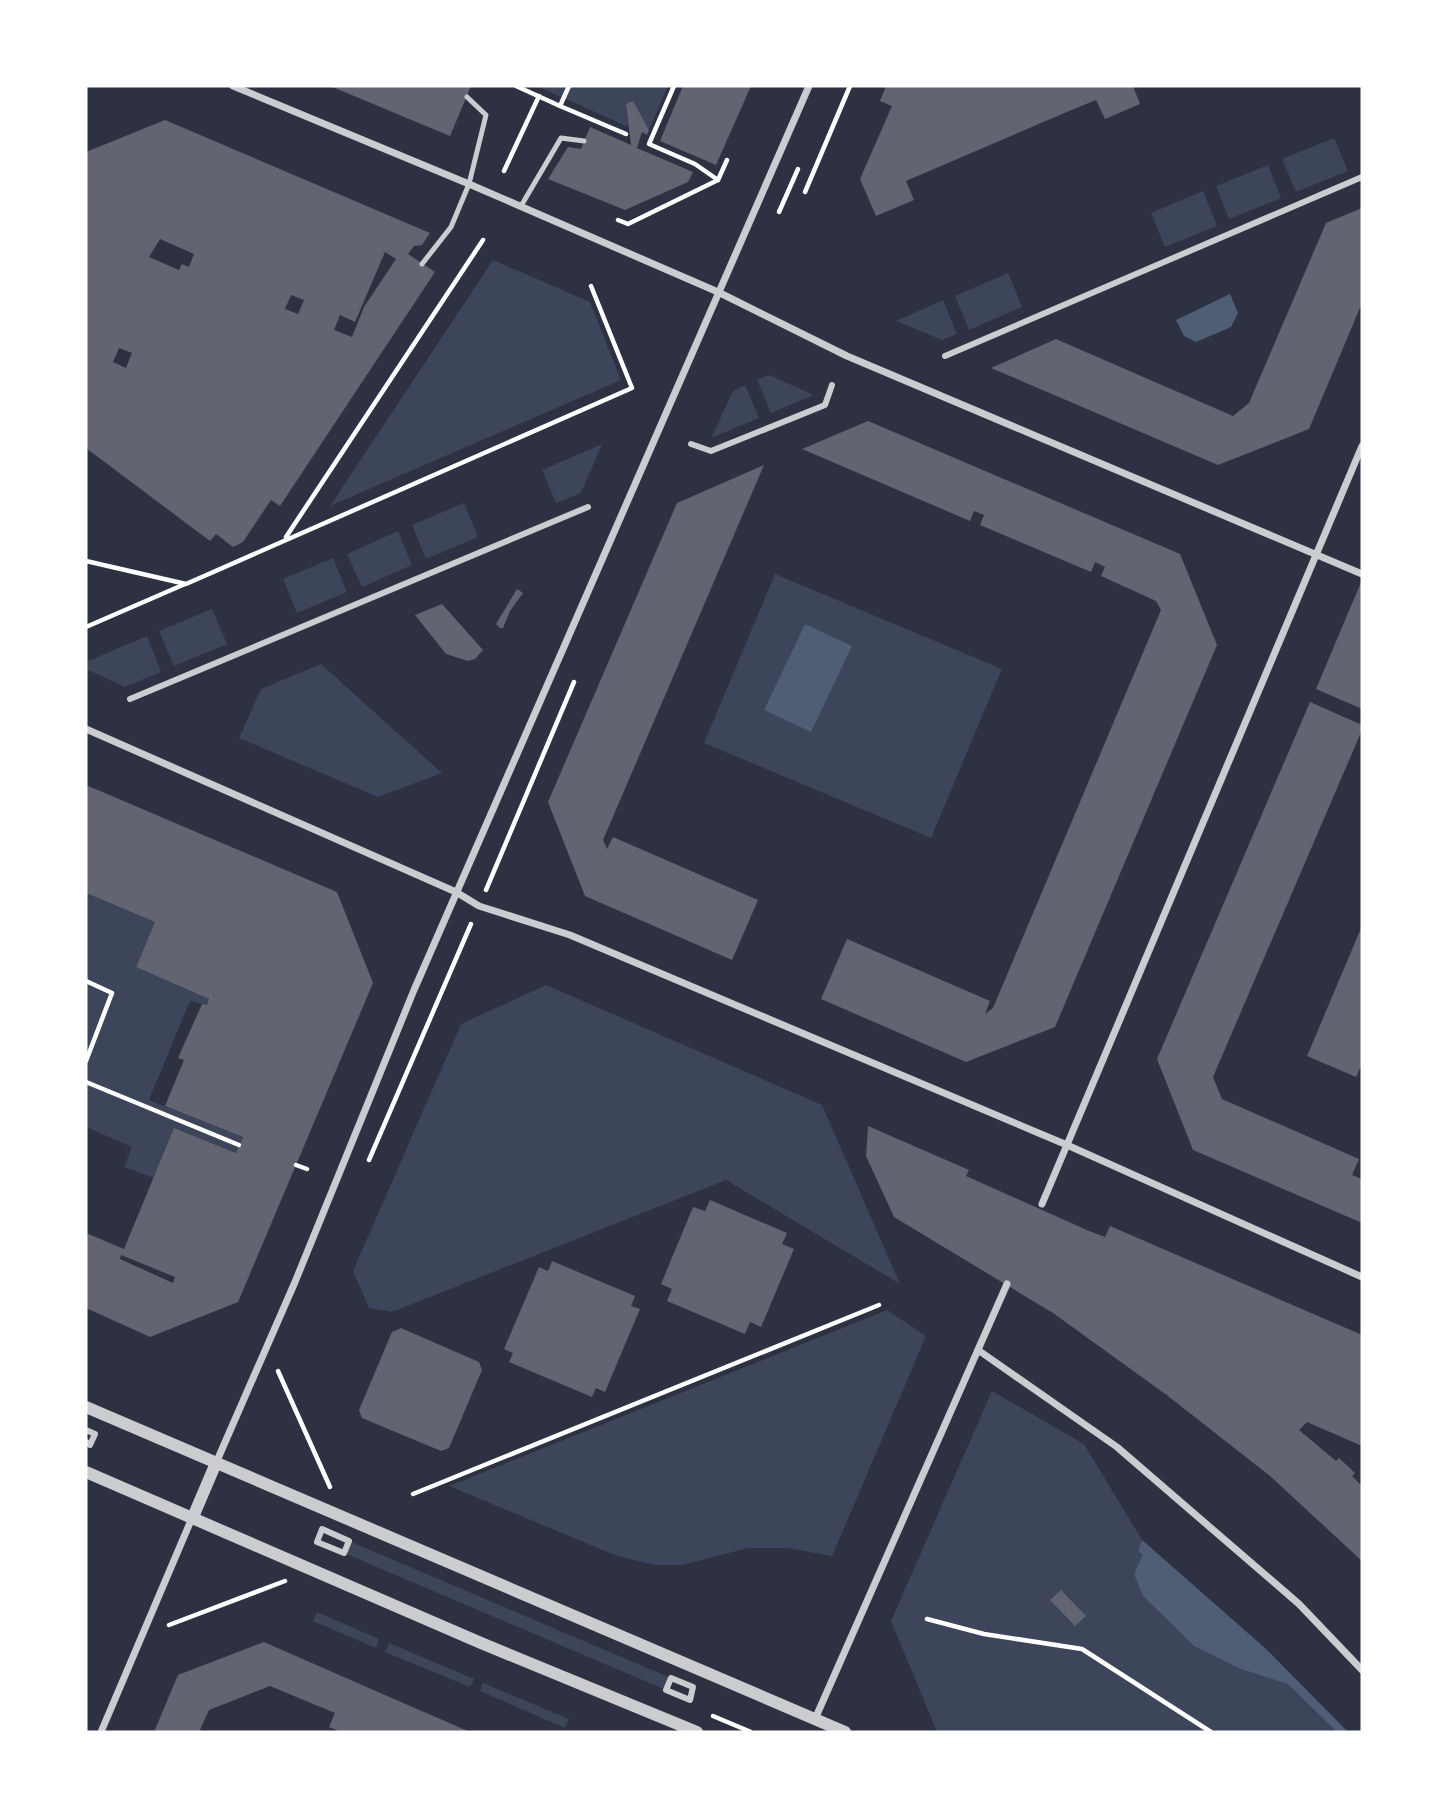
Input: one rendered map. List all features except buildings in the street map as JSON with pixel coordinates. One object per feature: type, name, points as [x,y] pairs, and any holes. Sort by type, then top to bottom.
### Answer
[{"type":"street","points":[[233,86],[521,206],[718,292],[856,359],[1362,574]]},
{"type":"street","points":[[102,1732],[295,1282],[456,892],[809,86]]},
{"type":"street","points":[[945,356],[1362,177]]},
{"type":"street","points":[[691,444],[711,451],[825,405],[832,385]]},
{"type":"street","points":[[1042,1204],[1362,446]]},
{"type":"street","points":[[130,699],[588,507]]},
{"type":"street","points":[[86,729],[456,892],[479,906],[570,934],[1068,1145],[1362,1278]]},
{"type":"street","points":[[809,1732],[1007,1284]]},
{"type":"street","points":[[978,1350],[1117,1447],[1299,1604],[1362,1670]]},
{"type":"street","points":[[86,1407],[845,1732]]},
{"type":"street","points":[[86,1430],[95,1434],[90,1444],[86,1443]]},
{"type":"street","points":[[86,1472],[481,1643],[697,1732]]},
{"type":"street","points":[[322,1530],[349,1541],[344,1552],[317,1542],[322,1530]]},
{"type":"lane","points":[[422,264],[450,227],[468,184],[486,115],[467,97]]},
{"type":"lane","points":[[521,206],[561,138],[584,141]]},
{"type":"path","points":[[516,86],[626,134]]},
{"type":"path","points":[[560,106],[569,86]]},
{"type":"path","points":[[674,86],[649,144],[695,164],[718,180]]},
{"type":"path","points":[[805,192],[850,86]]},
{"type":"path","points":[[505,171],[539,96]]},
{"type":"path","points":[[618,220],[628,224],[718,180],[727,160]]},
{"type":"path","points":[[775,220],[802,160]]},
{"type":"path","points":[[285,539],[483,240]]},
{"type":"path","points":[[86,627],[632,388],[591,286]]},
{"type":"path","points":[[86,561],[186,584]]},
{"type":"path","points":[[365,1170],[575,679]]},
{"type":"path","points":[[86,981],[112,993],[86,1061]]},
{"type":"path","points":[[86,1082],[239,1145]]},
{"type":"path","points":[[296,1165],[307,1170]]},
{"type":"path","points":[[413,1494],[879,1304]]},
{"type":"path","points":[[284,1359],[278,1372],[332,1494]]},
{"type":"path","points":[[166,1634],[171,1623],[295,1578]]},
{"type":"path","points":[[927,1619],[984,1634],[1082,1649],[1211,1732]]},
{"type":"path","points":[[719,1719],[751,1732]]},
{"type":"shaded area","points":[[537,86],[668,86],[649,130],[633,102],[626,104],[628,127]]},
{"type":"shaded area","points":[[1334,138],[1348,171],[1296,192],[1282,159]]},
{"type":"shaded area","points":[[1268,165],[1281,198],[1229,219],[1216,186]]},
{"type":"shaded area","points":[[1203,191],[1217,226],[1165,247],[1151,213]]},
{"type":"shaded area","points":[[493,260],[590,302],[621,380],[330,506]]},
{"type":"shaded area","points":[[1008,273],[1022,307],[969,330],[955,296]]},
{"type":"shaded area","points":[[1230,294],[1238,313],[1231,327],[1196,342],[1184,336],[1176,320]]},
{"type":"shaded area","points":[[943,300],[957,334],[942,340],[896,321]]},
{"type":"shaded area","points":[[769,375],[814,395],[771,413],[757,380]]},
{"type":"shaded area","points":[[745,385],[759,418],[711,438],[733,391]]},
{"type":"shaded area","points":[[602,444],[581,493],[556,503],[542,470]]},
{"type":"shaded area","points":[[464,503],[478,537],[426,559],[412,525]]},
{"type":"shaded area","points":[[398,531],[412,565],[362,587],[347,554]]},
{"type":"shaded area","points":[[333,558],[347,592],[297,613],[283,579]]},
{"type":"shaded area","points":[[775,574],[1002,669],[931,838],[704,743]]},
{"type":"shaded area","points":[[212,609],[227,644],[174,666],[159,631]]},
{"type":"shaded area","points":[[805,624],[852,646],[811,732],[764,710]]},
{"type":"shaded area","points":[[147,636],[161,672],[125,687],[86,669],[86,662]]},
{"type":"shaded area","points":[[321,664],[442,773],[378,797],[239,738],[261,689]]},
{"type":"shaded area","points":[[86,893],[155,922],[136,967],[209,999],[207,1005],[190,1001],[149,1100],[243,1137],[236,1153],[174,1128],[154,1178],[124,1167],[132,1147],[86,1127]]},
{"type":"shaded area","points":[[546,985],[822,1105],[900,1284],[726,1180],[392,1312],[369,1308],[353,1271],[461,1024]]},
{"type":"shaded area","points":[[887,1310],[926,1336],[832,1556],[787,1548],[748,1548],[682,1565],[655,1565],[617,1556],[449,1486]]},
{"type":"shaded area","points":[[992,1391],[1084,1444],[1142,1540],[1266,1649],[1348,1732],[937,1732],[891,1621]]},
{"type":"shaded area","points":[[1142,1540],[1266,1649],[1348,1732],[1337,1732],[1288,1684],[1241,1669],[1194,1646],[1143,1596],[1134,1574],[1143,1554],[1138,1552]]},
{"type":"shaded area","points":[[349,1541],[671,1678],[666,1690],[344,1553]]},
{"type":"shaded area","points":[[317,1612],[379,1639],[376,1648],[313,1621]]},
{"type":"shaded area","points":[[389,1643],[474,1679],[470,1687],[385,1652]]},
{"type":"shaded area","points":[[483,1683],[569,1719],[565,1728],[480,1691]]}]
